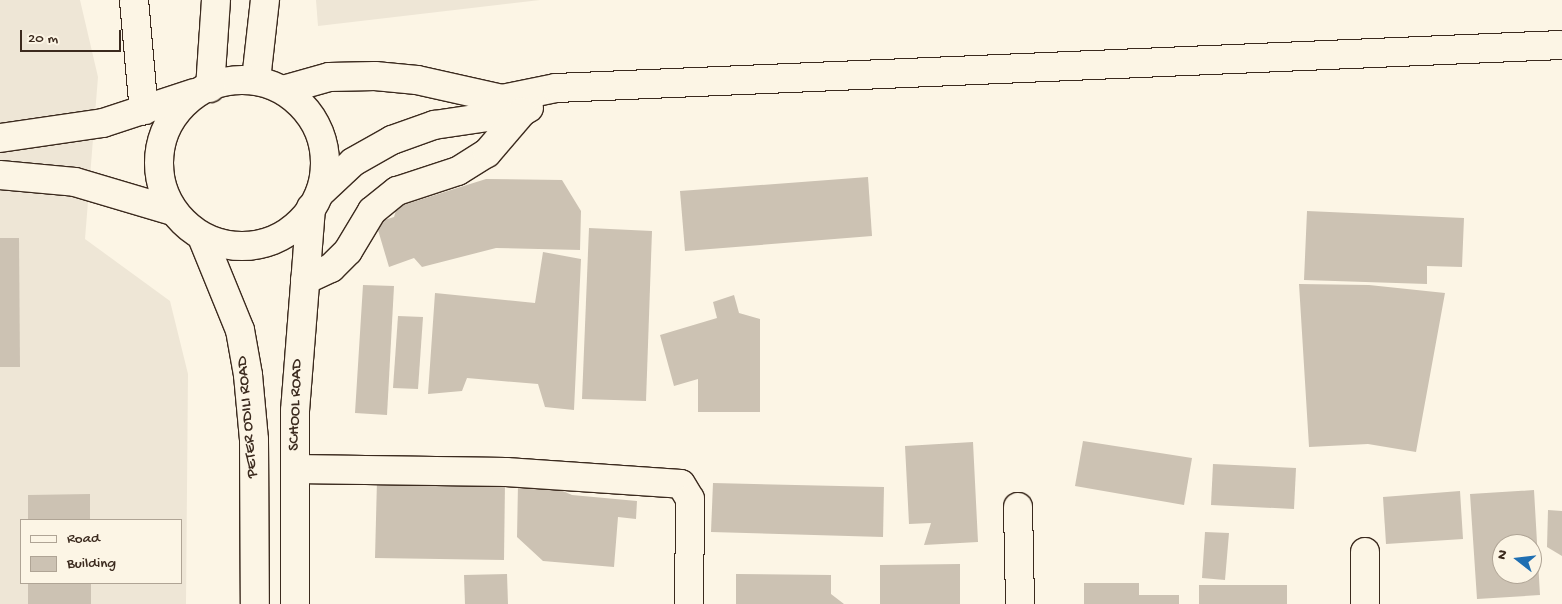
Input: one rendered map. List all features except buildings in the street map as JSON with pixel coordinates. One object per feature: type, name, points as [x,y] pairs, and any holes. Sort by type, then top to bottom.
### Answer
[{"type":"street","points":[[134,0],[144,112]]},
{"type":"street","points":[[216,0],[205,89],[184,104],[167,127],[159,155],[161,184],[173,211],[202,237],[230,246],[259,245],[285,234],[353,162],[392,140],[434,125],[522,112]]},
{"type":"street","points":[[256,80],[265,0]]},
{"type":"street","points":[[283,90],[329,77],[375,76],[417,80],[502,99],[556,88],[1562,45]]},
{"type":"street","points":[[0,138],[47,134],[144,112],[227,81],[256,80],[283,90],[306,108],[320,136],[325,165],[316,200]]},
{"type":"street","points":[[305,280],[330,268],[348,251],[372,211],[397,191],[458,171],[487,153],[522,112],[556,88]]},
{"type":"street","points":[[0,175],[74,182],[173,211]]},
{"type":"street","name":"SCHOOL ROAD","points":[[295,604],[295,469],[305,280],[316,200]]},
{"type":"street","name":"PETER ODILI ROAD","points":[[202,237],[240,330],[248,375],[254,440],[255,604]]},
{"type":"street","points":[[295,469],[506,472],[681,484],[690,498],[689,604]]},
{"type":"street","points":[[1018,507],[1020,604]]},
{"type":"street","points":[[1365,552],[1365,604]]},
{"type":"shaded area","points":[[0,0],[80,0],[98,77],[85,239],[170,301],[188,374],[186,604],[0,604]]},
{"type":"shaded area","points":[[316,0],[540,0],[318,26]]}]
